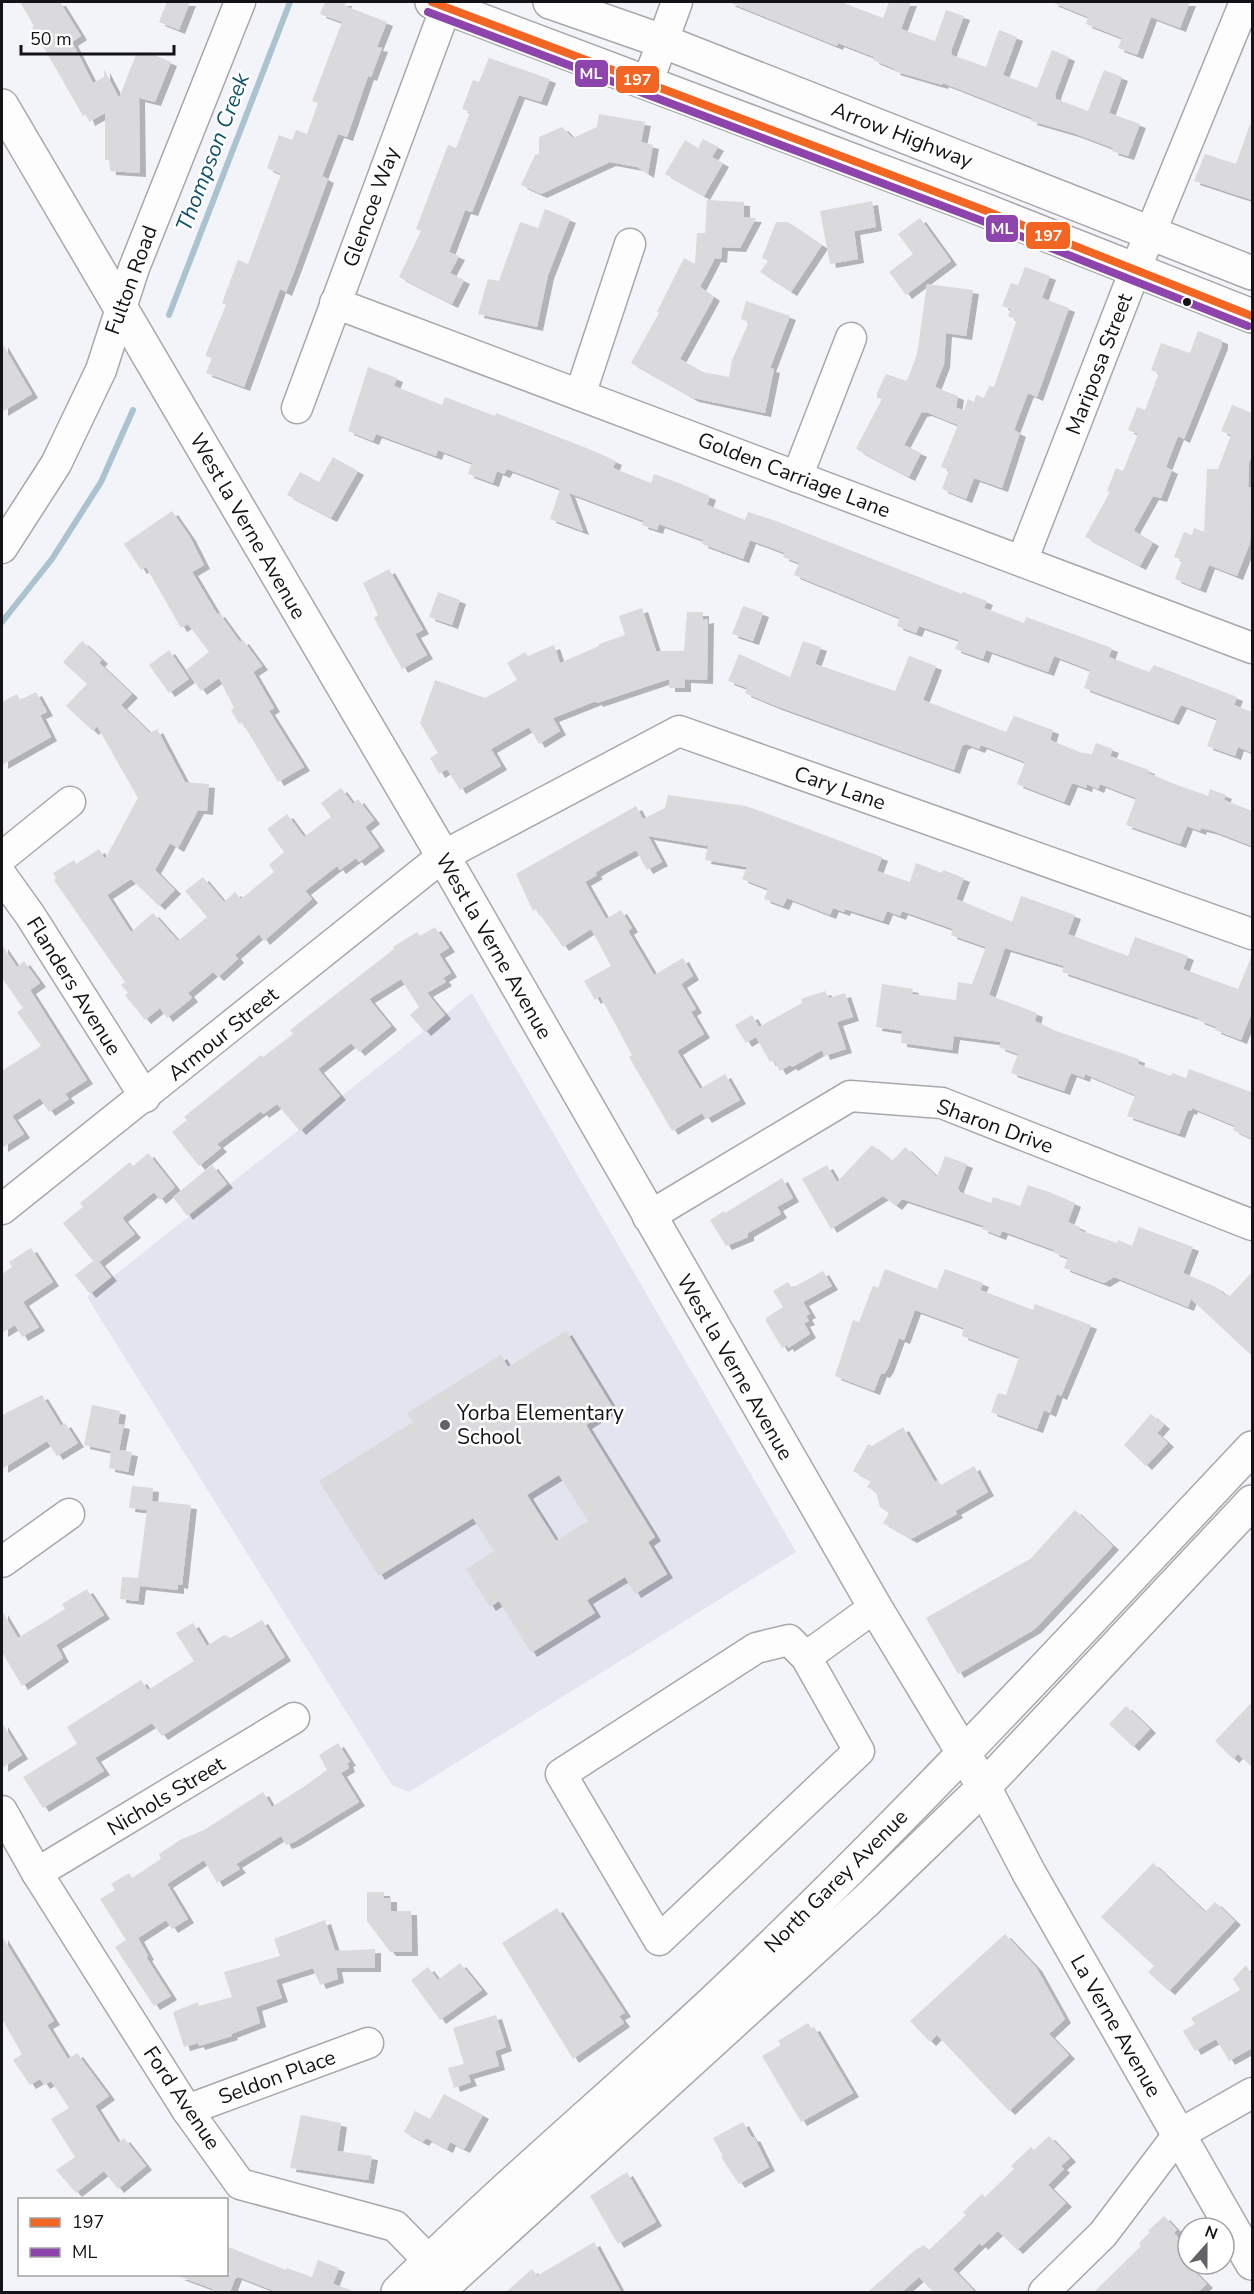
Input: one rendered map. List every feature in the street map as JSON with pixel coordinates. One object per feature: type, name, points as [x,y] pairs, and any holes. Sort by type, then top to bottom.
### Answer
[{"type":"main road","name":"Arrow Highway","points":[[550,2],[662,41],[1252,273]]},
{"type":"main road","name":"Arrow Highway","points":[[439,4],[648,81],[1136,268],[1177,288],[1252,316]]},
{"type":"main road","name":"West la Verne Avenue","points":[[2,106],[443,856],[648,1217],[874,1607],[984,1787]]},
{"type":"main road","name":"North Garey Avenue","points":[[438,2278],[963,1753],[1252,1448]]},
{"type":"main road","name":"North Garey Avenue","points":[[398,2292],[438,2278],[849,1916],[984,1787],[1252,1502]]},
{"type":"main road","name":"La Verne Avenue","points":[[984,1787],[1252,2263]]},
{"type":"street","name":"Fulton Road","points":[[2,548],[56,464],[101,370],[119,308],[240,2]]},
{"type":"street","points":[[648,81],[677,2]]},
{"type":"street","name":"Mariposa Street","points":[[1022,561],[1136,268],[1245,2]]},
{"type":"street","name":"Glencoe Way","points":[[297,408],[439,4]]},
{"type":"street","points":[[580,394],[630,244]]},
{"type":"street","name":"Golden Carriage Lane","points":[[335,303],[1252,648]]},
{"type":"street","points":[[797,477],[850,339]]},
{"type":"street","name":"Cary Lane","points":[[443,856],[679,731],[1252,934]]},
{"type":"street","points":[[2,857],[70,802]]},
{"type":"street","name":"Armour Street","points":[[2,1209],[145,1097],[443,856]]},
{"type":"street","name":"Flanders Avenue","points":[[2,876],[30,915],[145,1097]]},
{"type":"street","name":"Sharon Drive","points":[[648,1217],[850,1096],[942,1102],[1252,1225]]},
{"type":"street","points":[[2,1562],[69,1514]]},
{"type":"street","points":[[806,1657],[874,1607]]},
{"type":"street","points":[[789,1640],[806,1657],[859,1751],[659,1940],[561,1774],[756,1648],[789,1640]]},
{"type":"street","name":"Nichols Street","points":[[37,1873],[294,1718]]},
{"type":"street","name":"Ford Avenue","points":[[2,1811],[37,1873],[187,2110],[240,2184],[395,2226],[438,2278]]},
{"type":"street","name":"Seldon Place","points":[[187,2110],[368,2043]]},
{"type":"street","points":[[1044,2292],[1103,2234],[1178,2135],[1252,2093]]},
{"type":"shaded area","name":"Yorba Elementary School","points":[[472,993],[796,1552],[409,1792],[392,1785],[87,1297]]},
{"type":"building","points":[[20,2],[60,2],[81,36],[72,42],[93,83],[104,77],[104,69],[119,98],[137,52],[148,56],[149,53],[171,62],[155,102],[139,98],[140,173],[110,171],[109,160],[105,160],[105,113],[89,122],[86,114],[83,116]]},
{"type":"building","points":[[167,2],[190,2],[179,30],[159,22]]},
{"type":"building","points":[[325,2],[346,2],[345,6],[387,22],[377,47],[382,48],[371,77],[368,76],[347,137],[338,134],[322,176],[328,179],[295,269],[286,292],[280,289],[244,387],[206,373],[212,358],[205,356],[226,305],[222,303],[238,260],[248,264],[281,174],[267,168],[279,135],[292,140],[296,130],[307,134],[318,103],[312,101],[342,22],[320,14]]},
{"type":"building","points":[[728,2],[841,2],[883,18],[889,2],[911,2],[901,29],[935,41],[946,10],[964,16],[951,51],[952,55],[986,67],[999,30],[1017,37],[1003,75],[1037,88],[1052,50],[1069,57],[1055,95],[1056,99],[1088,111],[1104,70],[1122,77],[1109,113],[1140,124],[1128,156],[1073,133],[1031,121],[1032,118],[943,83],[942,85],[894,71],[895,69],[873,60],[874,57],[838,43],[837,46]]},
{"type":"building","points":[[1051,2],[1190,2],[1180,28],[1151,17],[1137,55],[1118,48],[1122,38],[1086,24],[1088,17]]},
{"type":"building","points":[[489,58],[550,79],[541,102],[519,95],[472,212],[465,210],[449,252],[459,256],[450,273],[464,280],[452,304],[399,277],[421,231],[416,229],[448,145],[456,148],[470,112],[462,109],[473,80],[479,82]]},
{"type":"building","points":[[599,114],[645,122],[641,142],[653,145],[648,174],[637,167],[610,162],[541,194],[521,185],[535,155],[539,154],[539,137],[562,127],[573,138],[597,127]]},
{"type":"building","points":[[1250,124],[1252,125],[1252,200],[1194,181],[1205,154],[1236,164]]},
{"type":"building","points":[[703,139],[718,147],[712,157],[723,163],[704,196],[665,174],[685,140],[698,148]]},
{"type":"building","points":[[707,200],[744,202],[744,217],[756,218],[740,248],[722,247],[721,259],[715,258],[700,287],[714,297],[680,359],[703,372],[729,377],[732,360],[749,322],[741,319],[746,301],[790,316],[770,368],[774,369],[765,413],[693,398],[631,363],[659,313],[657,312],[684,258],[695,264],[697,233],[705,233]]},
{"type":"building","points":[[872,201],[876,227],[854,231],[858,259],[830,264],[820,211]]},
{"type":"building","points":[[545,209],[570,219],[548,275],[537,327],[478,314],[488,279],[499,281],[520,222],[538,228]]},
{"type":"building","points":[[920,218],[951,261],[906,295],[889,272],[913,254],[898,234]]},
{"type":"building","points":[[776,222],[788,222],[822,245],[791,292],[760,272],[768,261],[762,258]]},
{"type":"building","points":[[1025,267],[1050,276],[1042,298],[1069,308],[1037,397],[1028,393],[1014,430],[1020,433],[1002,488],[974,478],[966,499],[942,489],[949,470],[941,467],[958,425],[926,412],[921,413],[904,445],[921,453],[909,477],[859,451],[856,448],[882,399],[877,398],[877,393],[886,374],[907,381],[917,354],[927,284],[973,290],[966,336],[946,333],[944,364],[935,387],[958,396],[956,408],[964,410],[968,399],[974,402],[976,395],[984,398],[989,386],[994,387],[1017,320],[1008,316],[1011,309],[1002,306],[1011,283],[1018,285]]},
{"type":"building","points":[[1198,331],[1222,340],[1222,345],[1184,439],[1178,436],[1166,467],[1172,470],[1161,498],[1153,496],[1135,528],[1134,531],[1153,542],[1140,566],[1085,537],[1110,492],[1107,491],[1116,468],[1123,471],[1138,434],[1128,430],[1137,407],[1145,410],[1159,373],[1151,370],[1161,343],[1190,353]]},
{"type":"building","points":[[2,343],[32,394],[2,412]]},
{"type":"building","points":[[368,367],[397,378],[394,386],[442,405],[445,397],[495,416],[496,413],[616,461],[613,468],[651,483],[654,474],[710,496],[707,505],[745,520],[748,512],[776,521],[962,594],[963,592],[987,601],[984,608],[1024,623],[1026,617],[1112,648],[1109,657],[1149,672],[1154,665],[1237,697],[1234,705],[1252,712],[1252,753],[1238,747],[1235,756],[1207,746],[1217,719],[1181,705],[1173,721],[1084,688],[1090,670],[1054,656],[1048,672],[986,650],[983,659],[955,649],[959,640],[919,626],[916,633],[897,626],[900,618],[794,575],[799,563],[783,557],[785,553],[750,540],[743,559],[702,544],[703,540],[659,524],[657,530],[642,525],[644,521],[569,493],[583,531],[550,519],[560,489],[507,469],[504,474],[497,471],[493,483],[468,474],[472,463],[438,450],[436,456],[376,434],[373,441],[348,431]]},
{"type":"building","points":[[1232,405],[1252,413],[1252,454],[1249,463],[1248,487],[1251,487],[1250,543],[1237,576],[1209,565],[1200,589],[1175,579],[1182,560],[1174,557],[1184,532],[1192,535],[1194,528],[1204,532],[1207,469],[1218,469],[1231,435],[1221,431]]},
{"type":"building","points":[[333,457],[358,471],[331,518],[287,495],[300,472],[319,482]]},
{"type":"building","points":[[172,511],[190,537],[204,565],[192,572],[217,614],[219,613],[240,642],[243,640],[262,666],[253,672],[274,708],[269,711],[304,767],[278,782],[242,722],[239,724],[231,710],[234,708],[219,678],[201,691],[186,670],[209,652],[188,624],[181,628],[146,567],[141,570],[124,544]]},
{"type":"building","points":[[389,569],[423,630],[415,634],[427,655],[402,669],[374,618],[378,615],[363,583]]},
{"type":"building","points":[[438,592],[460,600],[452,625],[429,617]]},
{"type":"building","points":[[743,606],[763,613],[753,641],[732,634]]},
{"type":"building","points":[[642,608],[656,651],[684,651],[687,612],[703,612],[703,620],[708,619],[707,680],[685,679],[685,688],[669,688],[669,679],[597,703],[596,701],[553,718],[560,731],[539,744],[529,727],[491,749],[501,766],[460,790],[447,769],[439,774],[430,758],[438,753],[420,723],[435,680],[485,698],[517,680],[507,663],[525,652],[528,656],[554,645],[560,663],[599,644],[625,635],[619,616]]},
{"type":"building","points":[[82,641],[102,660],[99,663],[132,694],[121,705],[150,733],[157,729],[185,782],[209,784],[207,811],[198,810],[178,848],[170,843],[155,870],[175,890],[159,906],[131,879],[107,895],[131,932],[153,913],[178,941],[207,917],[185,891],[203,877],[224,902],[235,892],[241,899],[274,872],[269,865],[284,852],[267,829],[287,814],[304,837],[331,817],[321,803],[341,788],[353,804],[358,799],[374,820],[365,827],[379,847],[359,862],[356,858],[340,870],[337,866],[305,891],[312,899],[264,941],[259,934],[235,955],[238,959],[218,977],[213,972],[188,993],[192,998],[167,1018],[160,1008],[145,1020],[125,995],[128,993],[121,985],[125,982],[54,880],[56,878],[53,873],[74,860],[76,864],[99,849],[105,859],[138,798],[97,726],[93,731],[66,706],[87,684],[63,662]]},
{"type":"building","points":[[803,641],[821,647],[815,664],[895,691],[909,656],[936,666],[923,700],[1006,732],[1014,716],[1053,730],[1050,740],[1082,753],[1092,754],[1096,743],[1113,749],[1110,756],[1149,770],[1148,773],[1172,783],[1208,796],[1210,789],[1226,795],[1224,800],[1252,811],[1252,846],[1213,831],[1201,828],[1200,831],[1187,826],[1180,844],[1126,825],[1136,798],[1100,784],[1098,789],[1087,784],[1086,788],[1072,783],[1064,802],[1017,784],[1025,762],[981,745],[979,749],[966,744],[962,746],[954,770],[776,706],[745,693],[747,688],[728,681],[739,654],[790,677]]},
{"type":"building","points":[[169,650],[189,679],[169,693],[149,665]]},
{"type":"building","points":[[36,692],[47,712],[40,715],[51,737],[2,765],[2,702],[17,694],[20,700]]},
{"type":"building","points":[[668,795],[746,806],[882,857],[877,871],[910,882],[916,863],[942,873],[943,870],[964,878],[956,899],[1012,922],[1021,896],[1075,915],[1068,934],[1128,956],[1135,937],[1188,956],[1183,969],[1238,989],[1252,955],[1252,1012],[1241,1040],[1215,1030],[1216,1027],[1198,1020],[1199,1018],[1062,972],[1064,966],[1005,948],[989,995],[1037,1013],[1035,1021],[1056,1031],[1139,1059],[1138,1064],[1171,1076],[1172,1073],[1186,1078],[1189,1069],[1251,1092],[1252,1089],[1252,1139],[1233,1130],[1235,1126],[1192,1108],[1191,1111],[1188,1110],[1179,1134],[1127,1116],[1135,1095],[1085,1074],[1084,1078],[1071,1073],[1064,1091],[1011,1073],[1018,1054],[999,1047],[1001,1042],[954,1036],[952,1050],[901,1043],[902,1031],[876,1027],[882,984],[913,989],[912,994],[956,1000],[958,982],[972,984],[986,947],[951,935],[953,929],[902,911],[900,916],[887,911],[883,921],[845,909],[844,912],[833,908],[830,915],[787,898],[783,906],[764,899],[768,889],[742,879],[747,867],[705,860],[708,846],[648,836],[662,862],[647,870],[636,850],[601,869],[595,873],[597,875],[585,882],[606,919],[621,910],[632,928],[628,931],[654,975],[683,958],[693,976],[681,984],[696,1009],[691,1012],[704,1034],[677,1051],[700,1089],[725,1074],[740,1100],[706,1119],[702,1113],[672,1131],[629,1057],[632,1055],[600,996],[595,1000],[584,981],[611,966],[591,929],[563,947],[536,909],[533,911],[516,874],[636,806],[643,819],[665,808]]},
{"type":"building","points":[[435,927],[449,948],[439,954],[451,973],[443,978],[446,982],[427,993],[445,1015],[425,1032],[410,1015],[419,1007],[401,979],[369,999],[391,1026],[359,1052],[351,1043],[318,1069],[340,1096],[300,1131],[277,1104],[263,1114],[261,1111],[217,1144],[221,1148],[199,1166],[172,1132],[187,1120],[184,1117],[261,1055],[263,1057],[293,1034],[290,1030],[394,949],[393,947],[417,932],[420,936]]},
{"type":"building","points":[[2,945],[17,967],[24,961],[40,983],[30,990],[87,1080],[65,1094],[69,1099],[49,1112],[40,1098],[12,1116],[24,1134],[2,1148],[2,1071],[41,1046],[17,1012],[23,1008],[2,978]]},
{"type":"building","points":[[825,991],[829,998],[845,993],[853,1017],[837,1022],[846,1049],[824,1056],[822,1050],[780,1071],[774,1060],[770,1062],[756,1037],[746,1043],[735,1025],[752,1015],[759,1027],[802,1003],[801,999]]},
{"type":"building","points":[[872,1145],[892,1161],[905,1147],[937,1177],[945,1156],[967,1164],[958,1188],[960,1192],[991,1203],[993,1197],[1020,1206],[1028,1185],[1075,1203],[1068,1222],[1080,1227],[1079,1230],[1132,1246],[1139,1227],[1193,1247],[1183,1273],[1216,1287],[1226,1296],[1228,1294],[1230,1296],[1252,1272],[1252,1356],[1191,1299],[1188,1307],[1114,1277],[1104,1283],[1064,1268],[1068,1258],[1053,1252],[1054,1250],[1002,1231],[1000,1236],[982,1229],[984,1226],[902,1199],[896,1206],[883,1196],[831,1229],[802,1179],[827,1165],[837,1182]]},
{"type":"building","points":[[148,1153],[175,1187],[160,1200],[154,1192],[122,1218],[135,1234],[99,1262],[111,1277],[90,1294],[75,1275],[93,1261],[63,1223],[83,1207],[80,1203],[130,1162],[133,1166]]},
{"type":"building","points":[[212,1165],[227,1184],[187,1216],[173,1197]]},
{"type":"building","points":[[782,1178],[793,1198],[777,1207],[781,1214],[748,1233],[748,1237],[726,1246],[710,1220]]},
{"type":"building","points":[[31,1248],[53,1282],[23,1302],[39,1327],[22,1337],[15,1325],[2,1333],[2,1274],[12,1267],[9,1262]]},
{"type":"building","points":[[885,1269],[937,1289],[945,1269],[983,1283],[980,1290],[1033,1310],[1035,1304],[1091,1325],[1061,1396],[1057,1394],[1050,1413],[1044,1410],[1037,1429],[991,1412],[998,1393],[1006,1395],[1019,1357],[962,1336],[964,1328],[915,1310],[904,1340],[899,1338],[888,1368],[884,1374],[881,1373],[874,1391],[835,1376],[853,1320],[859,1322],[873,1286],[878,1288]]},
{"type":"building","points":[[823,1271],[832,1286],[803,1302],[810,1314],[806,1316],[809,1321],[804,1323],[810,1334],[788,1348],[787,1345],[782,1348],[766,1321],[766,1318],[783,1307],[773,1291],[788,1282],[792,1288]]},
{"type":"building","points":[[566,1331],[613,1408],[586,1425],[655,1537],[648,1542],[667,1574],[635,1594],[625,1577],[587,1600],[595,1613],[531,1653],[499,1601],[490,1607],[466,1569],[494,1551],[473,1518],[379,1576],[319,1481],[413,1422],[407,1413],[501,1355],[508,1367]],"holes":[[[559,1475],[588,1521],[556,1541],[527,1495]]]},
{"type":"building","points":[[42,1395],[61,1426],[65,1423],[78,1443],[57,1456],[47,1441],[2,1469],[2,1415]]},
{"type":"building","points":[[92,1405],[120,1411],[118,1424],[124,1425],[119,1450],[132,1452],[128,1472],[109,1468],[111,1451],[84,1445]]},
{"type":"building","points":[[1151,1414],[1164,1425],[1157,1433],[1168,1443],[1146,1466],[1124,1445]]},
{"type":"building","points":[[903,1427],[935,1482],[938,1480],[941,1485],[974,1466],[988,1492],[955,1511],[957,1514],[911,1539],[883,1523],[889,1513],[880,1507],[876,1492],[867,1487],[871,1481],[853,1471],[868,1444],[872,1446]]},
{"type":"building","points":[[132,1486],[153,1488],[152,1501],[191,1505],[182,1585],[178,1584],[178,1590],[140,1586],[138,1601],[120,1599],[122,1577],[138,1578],[147,1510],[129,1508]]},
{"type":"building","points":[[1075,1510],[1113,1546],[1035,1629],[958,1674],[926,1618],[1030,1559]]},
{"type":"building","points":[[87,1589],[104,1615],[56,1645],[63,1658],[22,1686],[2,1652],[2,1611],[18,1638],[65,1609],[62,1604]]},
{"type":"building","points":[[262,1620],[285,1657],[162,1736],[152,1723],[95,1758],[104,1771],[43,1808],[23,1777],[77,1744],[67,1727],[141,1680],[148,1690],[194,1661],[176,1633],[193,1623],[207,1646],[224,1635],[231,1638]]},
{"type":"building","points":[[1252,1702],[1252,1767],[1238,1754],[1233,1759],[1215,1741]]},
{"type":"building","points":[[1126,1706],[1150,1729],[1133,1747],[1109,1724]]},
{"type":"building","points":[[2,1723],[22,1755],[2,1768]]},
{"type":"building","points":[[338,1743],[350,1762],[347,1763],[349,1768],[341,1773],[359,1802],[294,1842],[286,1845],[281,1836],[236,1864],[240,1869],[217,1883],[204,1860],[167,1884],[188,1919],[172,1929],[166,1920],[138,1938],[148,1956],[146,1957],[171,1996],[154,2006],[115,1947],[126,1940],[100,1899],[115,1890],[111,1884],[129,1873],[132,1878],[161,1859],[159,1854],[180,1840],[204,1830],[263,1792],[272,1807],[305,1786],[327,1770],[319,1755]]},
{"type":"building","points":[[1153,1863],[1205,1912],[1215,1902],[1235,1921],[1169,1991],[1148,1972],[1154,1966],[1101,1917]]},
{"type":"building","points":[[367,1892],[384,1892],[384,1898],[391,1898],[391,1911],[411,1911],[412,1952],[390,1952],[367,1921]]},
{"type":"building","points":[[557,1908],[625,2013],[619,2016],[624,2023],[573,2059],[502,1943]]},
{"type":"building","points":[[325,1920],[335,1951],[375,1949],[375,1968],[336,1968],[338,1979],[320,1985],[313,1968],[276,1980],[282,1998],[256,2007],[260,2023],[231,2034],[232,2036],[199,2046],[198,2043],[184,2047],[173,2012],[198,2002],[199,2006],[232,1997],[224,1972],[280,1956],[274,1939]]},
{"type":"building","points":[[1005,1934],[1036,1967],[1065,2019],[1049,2034],[1069,2055],[1009,2111],[937,2035],[930,2042],[910,2021]]},
{"type":"building","points":[[2,1936],[54,2021],[47,2025],[68,2059],[77,2053],[109,2096],[95,2106],[118,2143],[124,2138],[146,2166],[118,2189],[104,2171],[76,2193],[56,2170],[75,2157],[51,2119],[69,2108],[51,2081],[44,2085],[40,2079],[30,2085],[13,2060],[22,2054],[2,2019]]},
{"type":"building","points":[[460,1963],[482,1990],[440,2020],[411,1980],[428,1967],[438,1980]]},
{"type":"building","points":[[1246,1965],[1252,1976],[1252,2048],[1229,2061],[1216,2039],[1195,2051],[1183,2031],[1195,2024],[1191,2018],[1240,1990],[1233,1979]]},
{"type":"building","points":[[496,2015],[506,2047],[495,2051],[499,2066],[468,2075],[471,2082],[454,2088],[448,2068],[464,2064],[453,2028]]},
{"type":"building","points":[[808,2023],[811,2028],[814,2027],[853,2093],[801,2122],[762,2056],[781,2045],[778,2041]]},
{"type":"building","points":[[444,2094],[483,2115],[464,2149],[450,2142],[447,2149],[426,2138],[423,2142],[404,2132],[415,2111],[430,2119]]},
{"type":"building","points":[[301,2115],[341,2123],[337,2151],[372,2156],[368,2180],[290,2168]]},
{"type":"building","points":[[743,2122],[752,2138],[754,2137],[769,2167],[739,2184],[721,2157],[723,2156],[713,2138]]},
{"type":"building","points":[[1049,2136],[1070,2158],[1061,2166],[1064,2169],[1048,2185],[1066,2203],[1017,2250],[998,2231],[982,2246],[980,2243],[953,2269],[975,2292],[933,2292],[919,2277],[902,2292],[868,2292],[915,2250],[924,2245],[929,2250],[966,2215],[963,2212],[982,2194],[985,2197],[1014,2169],[1011,2166],[1031,2147],[1034,2150]]},
{"type":"building","points":[[627,2172],[656,2222],[618,2244],[590,2196]]},
{"type":"building","points":[[1164,2216],[1176,2229],[1174,2233],[1176,2235],[1176,2276],[1199,2276],[1207,2284],[1198,2292],[1094,2292],[1141,2246],[1139,2243],[1150,2232],[1148,2231]]},
{"type":"building","points":[[594,2242],[621,2292],[506,2292],[532,2269],[537,2276]]},
{"type":"building","points":[[228,2247],[286,2270],[287,2268],[312,2277],[318,2260],[339,2268],[333,2284],[351,2290],[350,2292],[277,2292],[236,2276],[230,2292],[212,2292],[213,2289],[178,2276],[228,2276],[233,2274],[228,2273]]},
{"type":"waterway","name":"Thompson Creek","points":[[169,315],[290,2]]},
{"type":"waterway","name":"Thompson Creek","points":[[2,622],[52,559],[101,482],[133,410]]},
{"type":"transit line","name":"197","points":[[432,2],[984,210],[1252,316]]},
{"type":"transit line","name":"ML","points":[[428,12],[980,220],[1248,326]]},
{"type":"place","name":"Yorba Elementary School","points":[[445,1425]]}]
